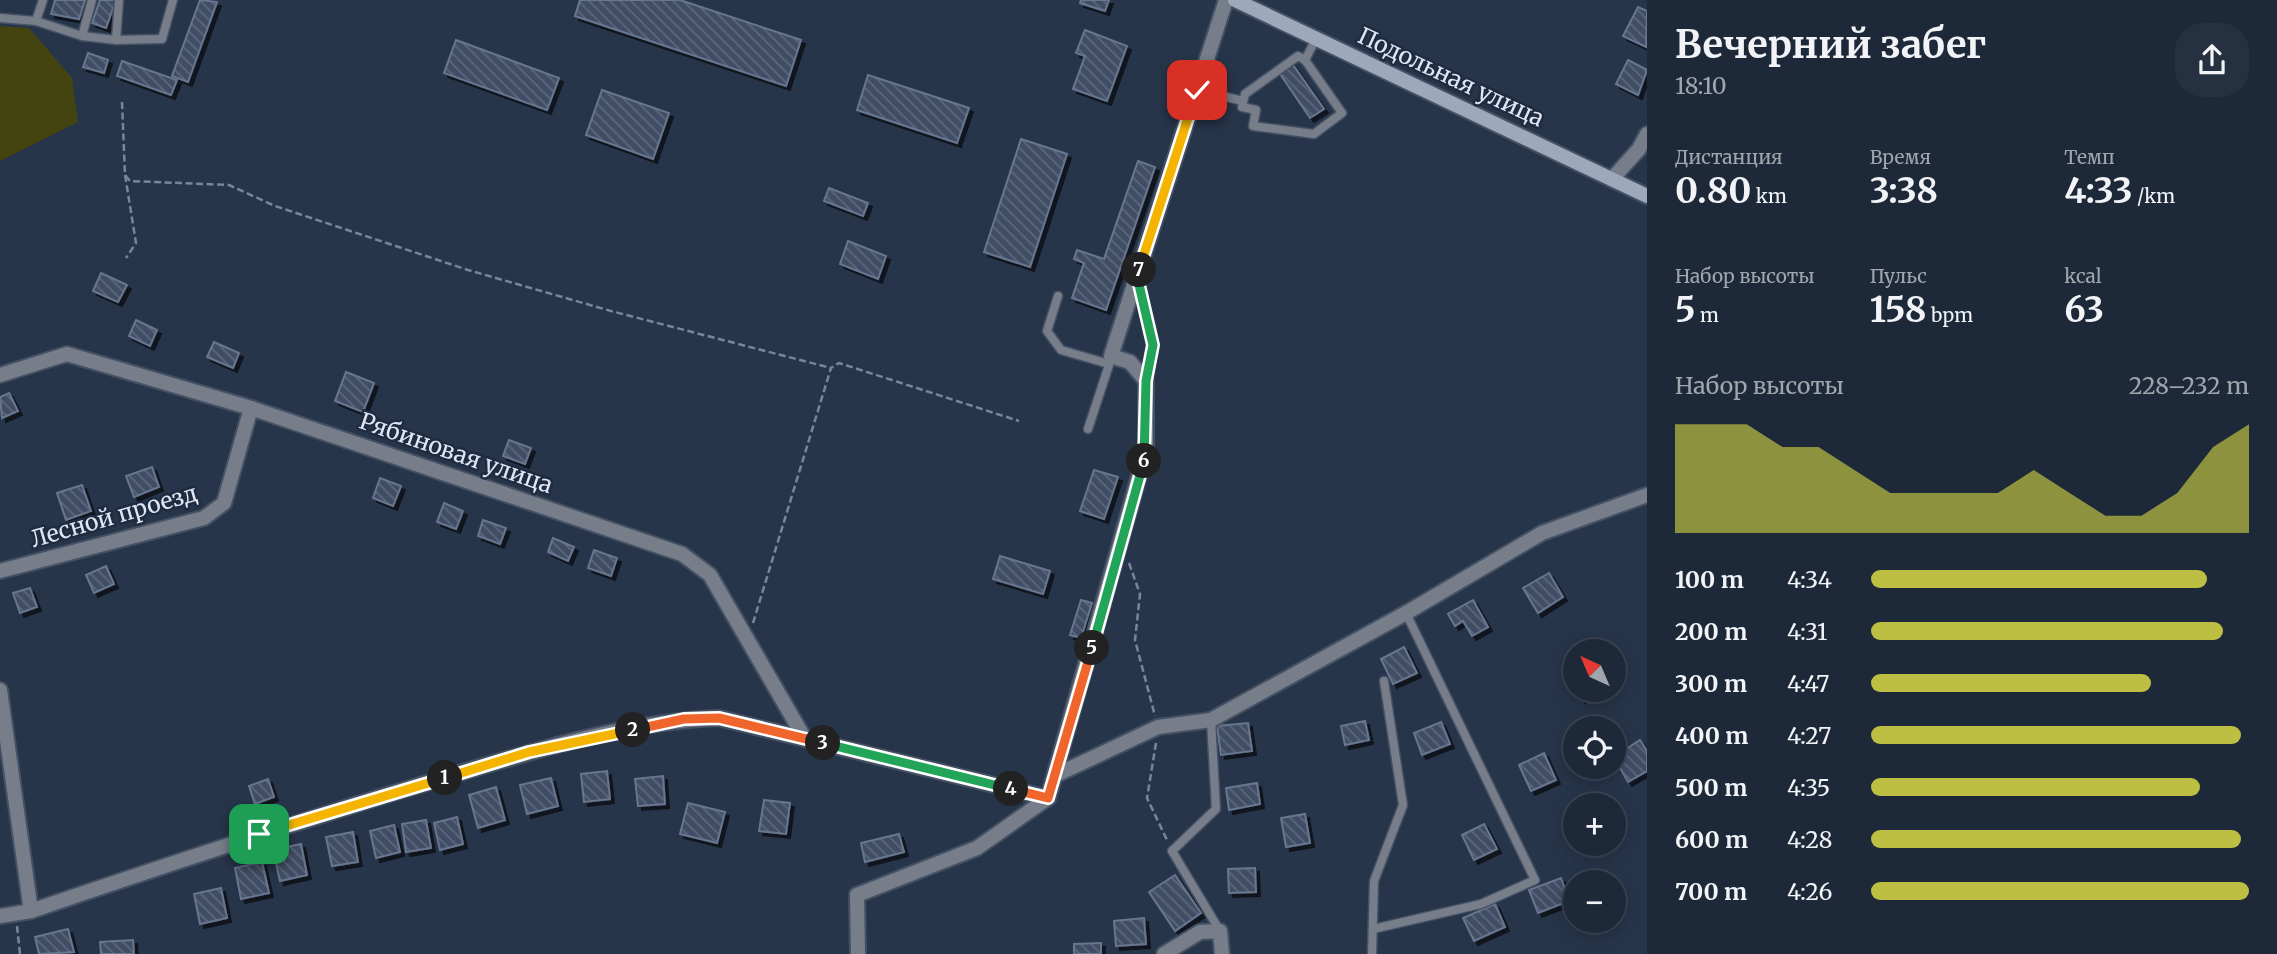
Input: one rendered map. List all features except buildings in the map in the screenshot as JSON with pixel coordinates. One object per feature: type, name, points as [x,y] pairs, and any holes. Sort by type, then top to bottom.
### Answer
[{"type":"street","points":[[858,954],[857,895],[977,849],[1048,798],[1146,451],[1146,381],[1130,362],[1110,360],[1226,0]]},
{"type":"street","name":"Подольная улица","points":[[1234,0],[1647,196]]},
{"type":"street","points":[[1612,179],[1639,149],[1647,134]]},
{"type":"street","name":"Рябиновая улица","points":[[0,375],[68,354],[251,408],[682,554],[710,575],[805,739]]},
{"type":"street","name":"Лесной проезд","points":[[0,571],[204,518],[224,503],[251,408]]},
{"type":"street","points":[[1056,775],[1158,727],[1211,720],[1406,613],[1542,533],[1647,495]]},
{"type":"street","points":[[0,690],[5,757],[31,911]]},
{"type":"street","points":[[0,916],[31,911],[259,834],[529,752],[684,719],[719,718],[1048,798]]},
{"type":"street","points":[[1164,954],[1200,932],[1220,930],[1222,954]]},
{"type":"lane","points":[[36,21],[43,0]]},
{"type":"lane","points":[[82,36],[92,0]]},
{"type":"lane","points":[[116,40],[119,0]]},
{"type":"lane","points":[[0,18],[36,21],[82,36],[116,40],[162,39],[173,0]]},
{"type":"lane","points":[[1305,60],[1316,39]]},
{"type":"lane","points":[[1298,56],[1305,60],[1342,113],[1314,134],[1253,126],[1256,110],[1242,107],[1245,94],[1298,56]]},
{"type":"lane","points":[[1197,90],[1243,101]]},
{"type":"lane","points":[[1058,296],[1047,331],[1061,350],[1110,360],[1088,429]]},
{"type":"lane","points":[[1373,929],[1481,904],[1535,880],[1406,613]]},
{"type":"lane","points":[[1372,954],[1374,881],[1403,805],[1384,681]]},
{"type":"lane","points":[[1211,720],[1216,809],[1172,852],[1220,930]]},
{"type":"path","points":[[122,102],[125,175],[136,243],[126,258]]},
{"type":"path","points":[[125,175],[130,181],[229,185],[275,206],[468,270],[831,369]]},
{"type":"path","points":[[1137,276],[1153,345],[1146,381]]},
{"type":"path","points":[[748,640],[831,369],[839,363],[1018,421]]},
{"type":"path","points":[[1122,543],[1140,594],[1135,640],[1158,727],[1147,798],[1172,852]]},
{"type":"path","points":[[15,912],[20,954]]},
{"type":"shaded area","points":[[0,26],[29,28],[72,78],[78,122],[0,161]]},
{"type":"route","points":[[259,834],[529,752],[684,719],[719,718],[1048,798],[1146,451],[1146,381],[1153,345],[1137,276],[1197,90]]}]
